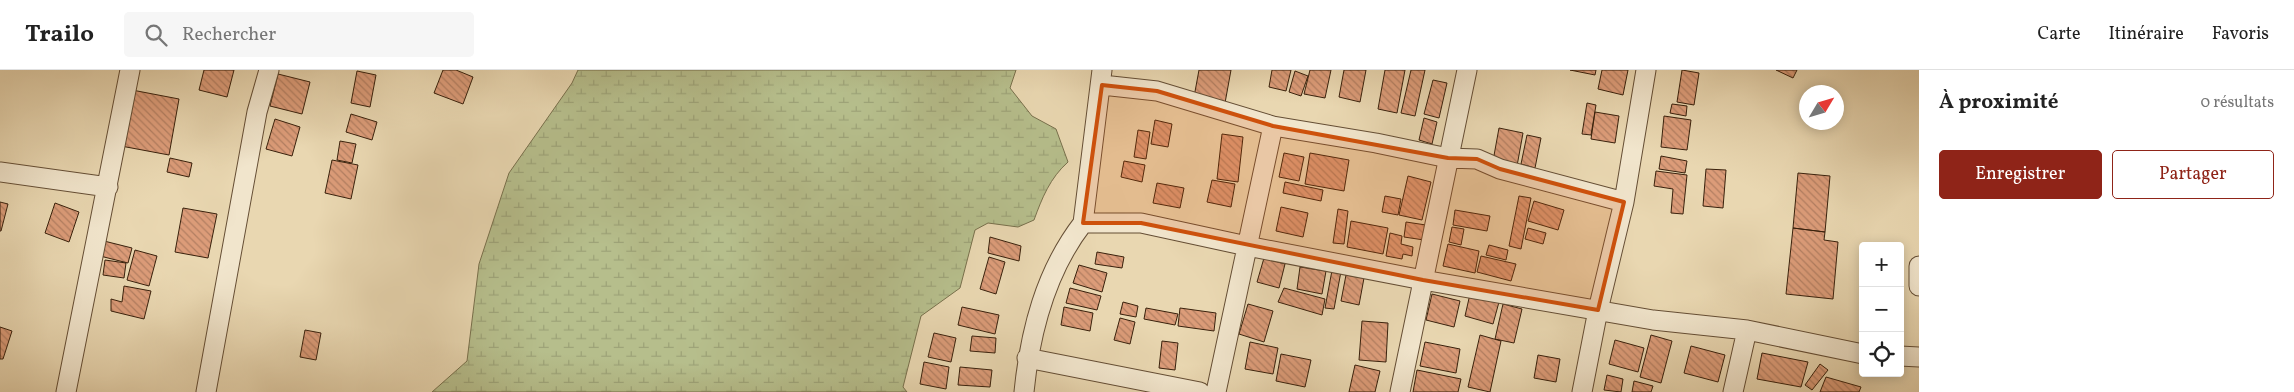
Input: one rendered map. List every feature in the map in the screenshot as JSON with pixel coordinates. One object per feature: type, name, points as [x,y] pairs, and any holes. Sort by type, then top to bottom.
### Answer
[{"type":"street","points":[[66,392],[130,70]]},
{"type":"street","points":[[206,392],[257,112],[269,70]]},
{"type":"street","points":[[1400,392],[1467,70]]},
{"type":"street","points":[[1582,392],[1598,310],[1624,202],[1646,70]]},
{"type":"street","points":[[1024,392],[1027,358],[1040,304],[1066,245],[1083,223],[1102,77],[1157,91],[1273,126],[1376,143],[1448,158],[1477,159],[1500,169],[1624,202]]},
{"type":"street","points":[[1216,392],[1273,126]]},
{"type":"street","points":[[0,172],[108,187]]},
{"type":"street","points":[[1083,223],[1141,222],[1247,246],[1423,280],[1652,320],[1747,330],[1859,353]]},
{"type":"street","points":[[1919,266],[1919,286]]},
{"type":"street","points":[[1733,392],[1747,330]]},
{"type":"street","points":[[1904,356],[1919,357]]},
{"type":"street","points":[[1027,358],[1200,392]]},
{"type":"highlighted area","points":[[1102,85],[1157,91],[1273,126],[1448,158],[1477,159],[1500,169],[1624,202],[1598,310],[1423,280],[1141,223],[1083,223]]},
{"type":"green space","points":[[578,70],[1016,70],[1010,88],[1032,116],[1056,129],[1068,162],[1051,182],[1034,220],[1018,227],[988,223],[975,230],[960,288],[921,316],[903,387],[907,392],[432,392],[467,361],[479,264],[509,173],[572,83]]},
{"type":"building","points":[[204,70],[234,70],[227,97],[199,90]]},
{"type":"building","points":[[443,70],[456,70],[473,77],[463,104],[434,93]]},
{"type":"building","points":[[1199,70],[1231,70],[1225,103],[1194,97]]},
{"type":"building","points":[[1272,70],[1291,70],[1286,91],[1269,87]]},
{"type":"building","points":[[1310,70],[1331,70],[1325,98],[1304,94]]},
{"type":"building","points":[[1344,70],[1366,70],[1360,102],[1339,97]]},
{"type":"building","points":[[1385,70],[1405,70],[1397,113],[1378,109]]},
{"type":"building","points":[[1411,70],[1425,70],[1415,116],[1401,113]]},
{"type":"building","points":[[1570,70],[1596,70],[1595,75]]},
{"type":"building","points":[[1602,70],[1628,70],[1623,95],[1598,89]]},
{"type":"building","points":[[1682,70],[1699,73],[1694,105],[1677,102]]},
{"type":"building","points":[[1776,70],[1797,70],[1793,78]]},
{"type":"building","points":[[357,71],[376,75],[370,107],[351,103]]},
{"type":"building","points":[[1295,71],[1308,76],[1301,96],[1289,92]]},
{"type":"building","points":[[278,74],[310,82],[302,114],[270,106]]},
{"type":"building","points":[[1433,80],[1447,83],[1439,118],[1424,114]]},
{"type":"building","points":[[132,90],[179,99],[169,155],[121,146]]},
{"type":"building","points":[[1587,103],[1596,105],[1591,135],[1582,134]]},
{"type":"building","points":[[1672,104],[1687,106],[1686,116],[1670,113]]},
{"type":"building","points":[[1595,112],[1619,116],[1615,143],[1591,139]]},
{"type":"building","points":[[351,114],[377,122],[372,140],[346,132]]},
{"type":"building","points":[[1664,116],[1691,120],[1687,150],[1661,147]]},
{"type":"building","points":[[1424,118],[1437,122],[1432,144],[1419,140]]},
{"type":"building","points":[[275,119],[300,127],[292,156],[266,149]]},
{"type":"building","points":[[1155,120],[1172,124],[1168,147],[1151,144]]},
{"type":"building","points":[[1499,128],[1523,133],[1517,166],[1493,161]]},
{"type":"building","points":[[1138,130],[1150,132],[1146,159],[1134,157]]},
{"type":"building","points":[[1222,134],[1243,137],[1238,182],[1217,179]]},
{"type":"building","points":[[1527,135],[1541,138],[1535,168],[1521,164]]},
{"type":"building","points":[[340,141],[356,144],[352,163],[337,160]]},
{"type":"building","points":[[1284,153],[1304,157],[1299,181],[1279,177]]},
{"type":"building","points":[[1310,153],[1349,160],[1344,191],[1305,184]]},
{"type":"building","points":[[1661,156],[1687,161],[1685,173],[1659,169]]},
{"type":"building","points":[[170,158],[192,163],[189,177],[167,172]]},
{"type":"building","points":[[332,160],[358,165],[351,199],[325,193]]},
{"type":"building","points":[[1124,161],[1145,165],[1142,182],[1121,177]]},
{"type":"building","points":[[1706,169],[1726,170],[1723,208],[1703,206]]},
{"type":"building","points":[[1656,171],[1687,175],[1683,214],[1671,213],[1673,189],[1654,186]]},
{"type":"building","points":[[1798,173],[1830,176],[1825,232],[1793,228]]},
{"type":"building","points":[[1408,176],[1431,182],[1422,220],[1399,215]]},
{"type":"building","points":[[1212,180],[1235,184],[1231,207],[1207,202]]},
{"type":"building","points":[[1285,182],[1323,190],[1321,201],[1283,193]]},
{"type":"building","points":[[1157,183],[1184,188],[1180,208],[1153,203]]},
{"type":"building","points":[[1385,196],[1401,199],[1398,215],[1382,212]]},
{"type":"building","points":[[1519,196],[1531,198],[1521,249],[1509,246]]},
{"type":"building","points":[[1534,201],[1564,210],[1558,230],[1528,221]]},
{"type":"building","points":[[0,202],[8,204],[1,231],[0,231]]},
{"type":"building","points":[[55,203],[79,212],[69,242],[45,233]]},
{"type":"building","points":[[1281,207],[1308,213],[1303,237],[1276,231]]},
{"type":"building","points":[[183,208],[217,214],[208,258],[175,252]]},
{"type":"building","points":[[1338,209],[1348,211],[1344,244],[1333,243]]},
{"type":"building","points":[[1455,210],[1490,216],[1487,231],[1453,225]]},
{"type":"building","points":[[1351,221],[1388,228],[1383,254],[1347,247]]},
{"type":"building","points":[[1406,222],[1426,225],[1424,240],[1404,237]]},
{"type":"building","points":[[1452,227],[1464,229],[1461,245],[1449,242]]},
{"type":"building","points":[[1528,228],[1546,233],[1543,244],[1525,239]]},
{"type":"building","points":[[1793,228],[1825,232],[1824,240],[1838,242],[1833,299],[1786,294]]},
{"type":"building","points":[[1390,233],[1402,236],[1401,244],[1413,247],[1412,256],[1403,254],[1402,259],[1386,256]]},
{"type":"building","points":[[990,237],[1021,246],[1019,261],[988,253]]},
{"type":"building","points":[[104,241],[132,248],[128,263],[100,256]]},
{"type":"building","points":[[1448,244],[1479,251],[1475,273],[1443,266]]},
{"type":"building","points":[[1489,245],[1508,250],[1506,260],[1486,255]]},
{"type":"building","points":[[135,250],[157,256],[149,286],[127,280]]},
{"type":"building","points":[[1097,252],[1124,257],[1122,268],[1095,264]]},
{"type":"building","points":[[1481,256],[1516,264],[1511,281],[1477,272]]},
{"type":"building","points":[[989,257],[1005,262],[996,294],[980,289]]},
{"type":"building","points":[[1264,258],[1285,264],[1279,288],[1257,282]]},
{"type":"building","points":[[105,260],[126,263],[124,278],[103,275]]},
{"type":"building","points":[[1079,265],[1107,273],[1102,292],[1073,283]]},
{"type":"building","points":[[1333,265],[1342,266],[1334,309],[1325,308]]},
{"type":"building","points":[[1300,267],[1326,271],[1322,294],[1297,289]]},
{"type":"building","points":[[1346,275],[1364,278],[1359,305],[1341,301]]},
{"type":"building","points":[[124,286],[151,291],[144,319],[111,311],[111,299],[122,302]]},
{"type":"building","points":[[1070,288],[1101,296],[1097,310],[1066,303]]},
{"type":"building","points":[[1284,288],[1325,299],[1322,315],[1278,302]]},
{"type":"building","points":[[1432,294],[1460,301],[1454,327],[1426,320]]},
{"type":"building","points":[[1470,294],[1499,302],[1493,324],[1465,316]]},
{"type":"building","points":[[1123,302],[1138,306],[1136,317],[1120,314]]},
{"type":"building","points":[[1248,304],[1273,311],[1264,342],[1239,334]]},
{"type":"building","points":[[1503,304],[1522,309],[1514,343],[1495,339]]},
{"type":"building","points":[[962,307],[999,315],[995,334],[958,325]]},
{"type":"building","points":[[1064,307],[1093,313],[1090,331],[1061,325]]},
{"type":"building","points":[[1146,308],[1178,314],[1175,325],[1144,319]]},
{"type":"building","points":[[1180,308],[1216,313],[1214,331],[1178,326]]},
{"type":"building","points":[[1120,318],[1135,322],[1130,344],[1114,340]]},
{"type":"building","points":[[1362,321],[1388,323],[1386,362],[1359,360]]},
{"type":"building","points":[[0,327],[12,331],[3,359],[0,359]]},
{"type":"building","points":[[305,330],[321,333],[316,360],[300,357]]},
{"type":"building","points":[[934,333],[956,338],[951,362],[928,357]]},
{"type":"building","points":[[1480,335],[1501,341],[1490,392],[1468,387]]},
{"type":"building","points":[[1651,335],[1672,341],[1661,383],[1640,377]]},
{"type":"building","points":[[972,336],[996,338],[995,353],[970,351]]},
{"type":"building","points":[[1615,340],[1644,348],[1638,372],[1609,364]]},
{"type":"building","points":[[1162,341],[1178,343],[1175,370],[1159,368]]},
{"type":"building","points":[[1250,342],[1278,348],[1273,374],[1245,369]]},
{"type":"building","points":[[1425,342],[1460,349],[1456,373],[1420,366]]},
{"type":"building","points":[[1691,346],[1725,355],[1718,382],[1684,373]]},
{"type":"building","points":[[1762,353],[1808,362],[1801,387],[1757,379]]},
{"type":"building","points":[[1281,354],[1311,360],[1305,387],[1276,381]]},
{"type":"building","points":[[1538,355],[1560,359],[1556,382],[1534,378]]},
{"type":"building","points":[[924,362],[949,367],[946,389],[920,384]]},
{"type":"building","points":[[1820,364],[1828,370],[1812,390],[1805,385]]},
{"type":"building","points":[[1355,365],[1380,371],[1375,392],[1349,392]]},
{"type":"building","points":[[960,367],[992,370],[990,387],[958,385]]},
{"type":"building","points":[[1417,370],[1461,379],[1458,392],[1413,392]]},
{"type":"building","points":[[1607,375],[1623,379],[1621,392],[1604,390]]},
{"type":"building","points":[[1826,377],[1861,387],[1859,392],[1820,392]]},
{"type":"building","points":[[1634,381],[1653,386],[1651,392],[1632,392]]}]
